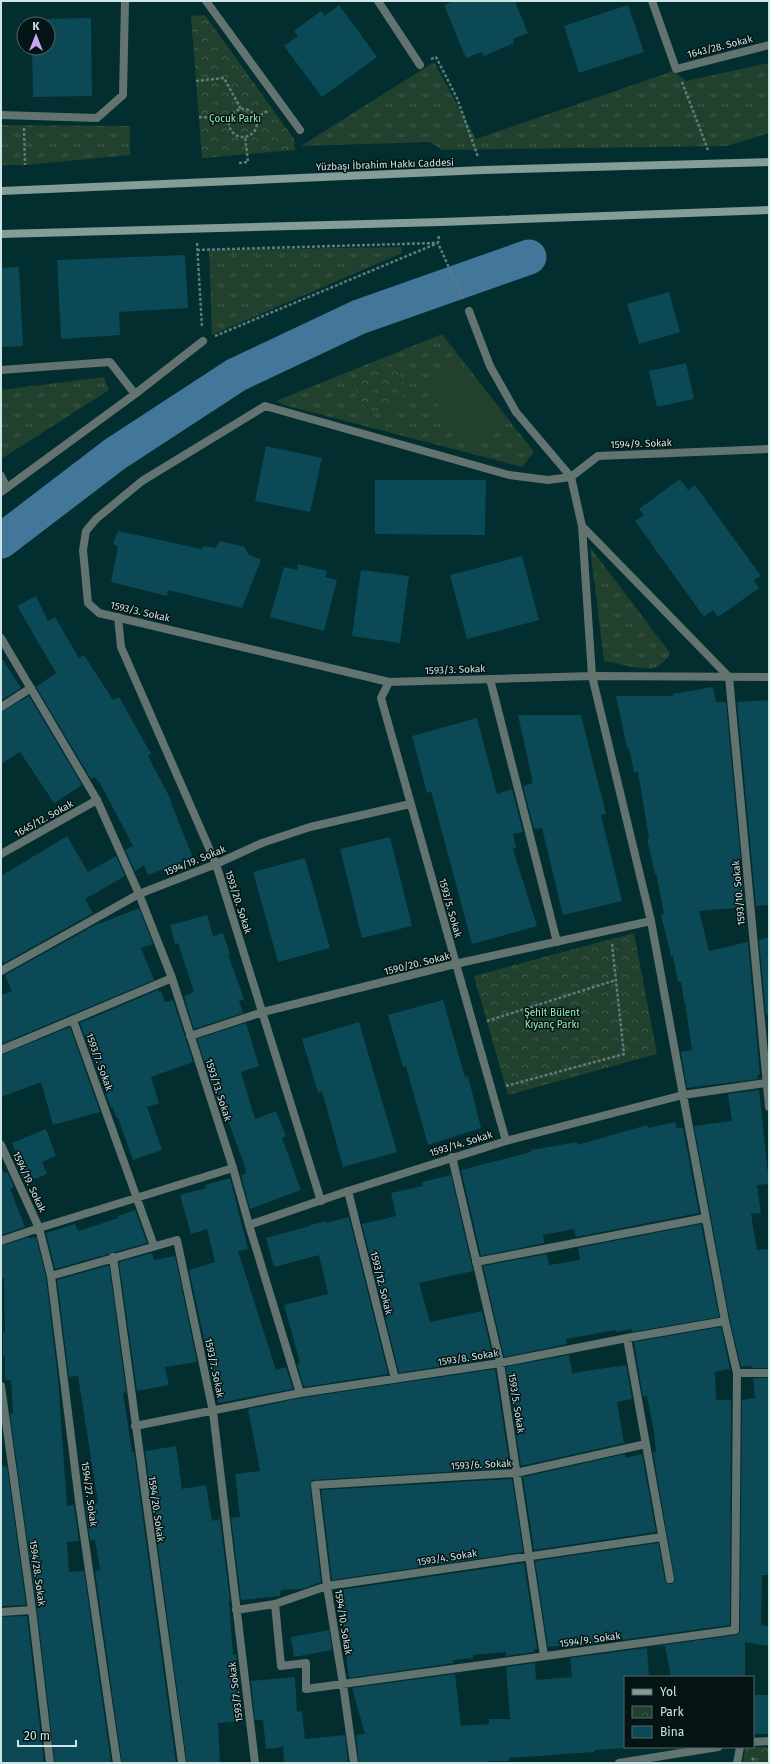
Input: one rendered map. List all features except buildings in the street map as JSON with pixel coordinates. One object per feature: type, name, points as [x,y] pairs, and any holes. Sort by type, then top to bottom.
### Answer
[{"type":"main road","name":"Yüzbaşı İbrahim Hakkı Caddesi","points":[[1,191],[483,170],[769,162]]},
{"type":"main road","points":[[1,234],[441,222],[769,210]]},
{"type":"street","points":[[1,116],[97,118],[123,95],[124,1]]},
{"type":"street","points":[[206,1],[300,130]]},
{"type":"street","points":[[378,1],[420,65]]},
{"type":"street","name":"1643/28. Sokak","points":[[652,1],[676,69],[769,45]]},
{"type":"street","points":[[468,311],[490,366],[516,412],[571,477],[582,526],[592,676],[652,921],[725,1321],[737,1373],[769,1373]]},
{"type":"street","points":[[1,476],[4,490],[135,394],[203,341]]},
{"type":"street","points":[[1,370],[110,362],[135,394]]},
{"type":"street","name":"1593/3. Sokak","points":[[571,477],[548,480],[508,475],[264,406],[142,480],[96,519],[86,531],[82,550],[88,603],[99,613],[389,682],[592,676],[729,678],[769,677]]},
{"type":"street","name":"1594/9. Sokak","points":[[571,477],[598,456],[769,449]]},
{"type":"street","points":[[582,526],[729,678]]},
{"type":"street","name":"1593/20. Sokak","points":[[118,617],[121,647],[216,864],[263,1012],[320,1201]]},
{"type":"street","name":"1593/13. Sokak","points":[[1,638],[98,800],[139,894],[172,978],[233,1168],[300,1393]]},
{"type":"street","name":"1593/10. Sokak","points":[[729,678],[769,1107]]},
{"type":"street","points":[[490,679],[557,942]]},
{"type":"street","name":"1593/5. Sokak","points":[[389,682],[381,698],[506,1141]]},
{"type":"street","points":[[1,707],[31,688]]},
{"type":"street","name":"1645/12. Sokak","points":[[1,854],[98,800]]},
{"type":"street","name":"1594/19. Sokak","points":[[1,971],[139,894],[216,864],[262,843],[310,827],[410,804]]},
{"type":"street","name":"1590/20. Sokak","points":[[190,1036],[263,1012],[455,964],[652,921]]},
{"type":"street","points":[[1,1050],[172,978]]},
{"type":"street","name":"1593/7. Sokak","points":[[73,1020],[154,1246],[177,1240],[213,1412],[255,1763]]},
{"type":"street","name":"1593/14. Sokak","points":[[249,1225],[452,1157],[506,1141],[683,1096],[766,1083]]},
{"type":"street","name":"1594/19. Sokak","points":[[1,1145],[39,1228]]},
{"type":"street","name":"1593/5. Sokak","points":[[452,1157],[500,1363],[544,1656]]},
{"type":"street","points":[[1,1242],[39,1228],[233,1168]]},
{"type":"street","name":"1593/12. Sokak","points":[[348,1191],[395,1379]]},
{"type":"street","points":[[476,1262],[705,1218]]},
{"type":"street","name":"1594/27. Sokak","points":[[39,1228],[51,1276],[79,1501],[117,1763]]},
{"type":"street","points":[[51,1276],[154,1246]]},
{"type":"street","name":"1594/20. Sokak","points":[[113,1257],[182,1763]]},
{"type":"street","name":"1593/8. Sokak","points":[[135,1426],[213,1412],[300,1393],[500,1363],[627,1338],[725,1321]]},
{"type":"street","points":[[627,1338],[670,1579]]},
{"type":"street","name":"1594/9. Sokak","points":[[275,1604],[281,1666],[306,1663],[306,1688],[735,1630],[737,1373]]},
{"type":"street","name":"1594/28. Sokak","points":[[1,1386],[32,1610],[50,1763]]},
{"type":"street","name":"1593/6. Sokak","points":[[315,1484],[516,1473],[646,1444]]},
{"type":"street","name":"1594/10. Sokak","points":[[315,1484],[327,1586],[354,1763]]},
{"type":"street","name":"1593/4. Sokak","points":[[236,1610],[275,1604],[327,1586],[662,1537]]},
{"type":"street","points":[[1,1612],[32,1610]]},
{"type":"street","points":[[754,1742],[769,1741]]},
{"type":"street","points":[[619,1763],[712,1748]]},
{"type":"street","points":[[737,1763],[740,1748]]},
{"type":"path","points":[[420,65],[436,57],[457,98],[483,170]]},
{"type":"path","points":[[676,69],[713,164]]},
{"type":"path","points":[[196,81],[224,78],[241,109]]},
{"type":"path","points":[[241,109],[253,112],[257,120],[256,129],[253,133],[245,136],[240,136],[232,131],[230,127],[230,119],[233,113],[241,109]]},
{"type":"path","points":[[24,116],[25,165]]},
{"type":"path","points":[[199,117],[230,119]]},
{"type":"path","points":[[239,163],[248,162],[245,136]]},
{"type":"path","points":[[196,228],[202,319]]},
{"type":"path","points":[[197,250],[438,243]]},
{"type":"path","points":[[438,243],[468,311]]},
{"type":"path","points":[[203,341],[438,243]]},
{"type":"path","points":[[506,1086],[624,1054],[610,930]]},
{"type":"path","points":[[487,1021],[616,980]]},
{"type":"green space","name":"Çocuk Parkı","points":[[205,15],[294,139],[295,150],[202,158],[191,16]]},
{"type":"green space","points":[[434,62],[476,139],[673,71],[686,81],[769,63],[769,133],[727,146],[442,150],[430,142],[301,146]]},
{"type":"green space","points":[[1,125],[130,126],[130,155],[25,165],[1,165]]},
{"type":"green space","points":[[401,247],[402,253],[212,335],[209,250]]},
{"type":"green space","points":[[442,334],[534,452],[522,467],[284,405],[276,401]]},
{"type":"green space","points":[[457,359],[506,422],[472,449],[422,383]]},
{"type":"green space","points":[[380,364],[389,366],[397,371],[402,379],[404,388],[402,397],[397,405],[389,410],[380,412],[371,410],[363,405],[358,397],[356,388],[358,379],[363,371],[371,366]]},
{"type":"green space","points":[[104,377],[109,390],[1,459],[1,390]]},
{"type":"green space","points":[[590,547],[670,653],[665,661],[657,667],[639,668],[604,661]]},
{"type":"green space","name":"Şehit Bülent Kıyanç Parkı","points":[[634,933],[657,1054],[508,1095],[474,976]]},
{"type":"green space","points":[[769,1747],[769,1763],[743,1763],[745,1748]]},
{"type":"waterway","points":[[1,541],[115,454],[236,375],[359,317],[529,257]]}]
